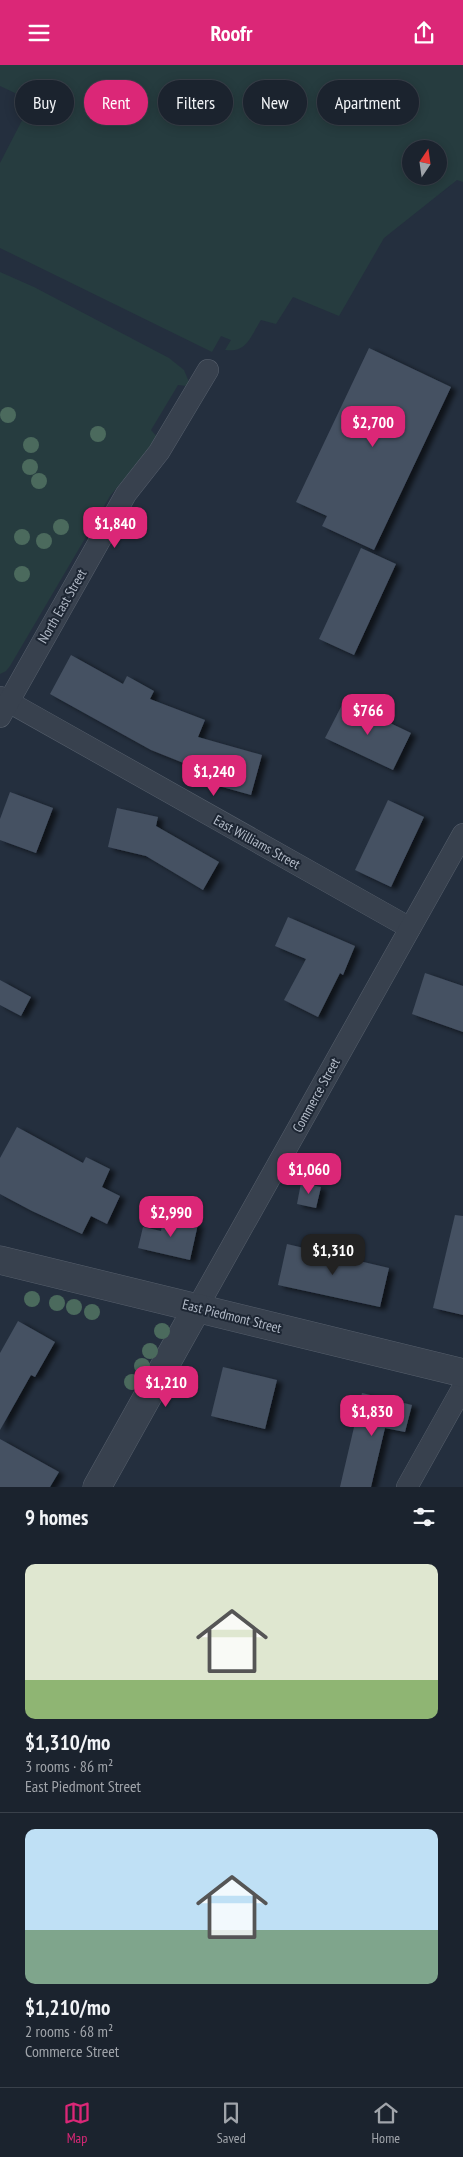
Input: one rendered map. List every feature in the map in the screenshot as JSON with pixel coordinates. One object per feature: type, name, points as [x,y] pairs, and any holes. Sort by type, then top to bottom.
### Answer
[{"type":"street","name":"North East Street","points":[[3,705],[126,494],[159,452],[208,370]]},
{"type":"street","name":"East Williams Street","points":[[3,705],[410,928]]},
{"type":"street","name":"Commerce Street","points":[[98,1487],[463,834]]},
{"type":"street","name":"East Piedmont Street","points":[[0,1260],[463,1373]]},
{"type":"street","points":[[407,1487],[463,1387]]},
{"type":"green space","points":[[0,65],[463,65],[463,182],[457,180],[384,238],[339,316],[293,297],[276,324],[261,320],[251,338],[238,349],[225,350],[231,340],[221,336],[212,352],[0,248],[0,163],[20,125],[74,125],[74,80],[15,80],[15,93],[0,86]]},
{"type":"green space","points":[[0,272],[34,287],[169,358],[184,370],[189,382],[187,386],[178,385],[151,430],[158,438],[110,496],[10,666],[0,674]]},
{"type":"building","points":[[369,348],[451,387],[374,550],[322,526],[327,516],[296,502]]},
{"type":"building","points":[[361,548],[396,564],[354,655],[319,639]]},
{"type":"building","points":[[71,655],[123,684],[127,676],[154,691],[150,699],[205,720],[198,737],[262,755],[251,795],[208,783],[211,774],[151,750],[50,694]]},
{"type":"building","points":[[344,701],[411,733],[393,770],[325,738]]},
{"type":"building","points":[[10,792],[53,808],[36,853],[0,840],[0,819]]},
{"type":"building","points":[[388,800],[424,817],[391,887],[355,870]]},
{"type":"building","points":[[117,808],[158,817],[156,826],[219,862],[203,890],[146,856],[108,847]]},
{"type":"building","points":[[288,917],[355,946],[343,975],[340,973],[318,1017],[284,1000],[306,959],[275,946]]},
{"type":"building","points":[[425,973],[463,986],[463,1032],[412,1014]]},
{"type":"building","points":[[0,980],[31,997],[21,1016],[0,1005]]},
{"type":"building","points":[[17,1127],[83,1163],[86,1157],[110,1169],[102,1187],[120,1196],[107,1224],[91,1216],[82,1234],[0,1194],[0,1158]]},
{"type":"building","points":[[301,1183],[321,1187],[316,1208],[297,1204]]},
{"type":"building","points":[[455,1215],[463,1216],[463,1315],[433,1308]]},
{"type":"building","points":[[164,1216],[198,1224],[190,1260],[138,1248],[143,1227],[161,1231]]},
{"type":"building","points":[[287,1244],[389,1268],[380,1307],[278,1285]]},
{"type":"building","points":[[18,1321],[55,1342],[35,1377],[31,1375],[0,1430],[0,1353]]},
{"type":"building","points":[[223,1367],[277,1380],[265,1429],[211,1416]]},
{"type":"building","points":[[362,1393],[412,1405],[405,1432],[385,1428],[371,1487],[340,1487]]},
{"type":"building","points":[[0,1439],[59,1472],[50,1487],[0,1487]]}]
